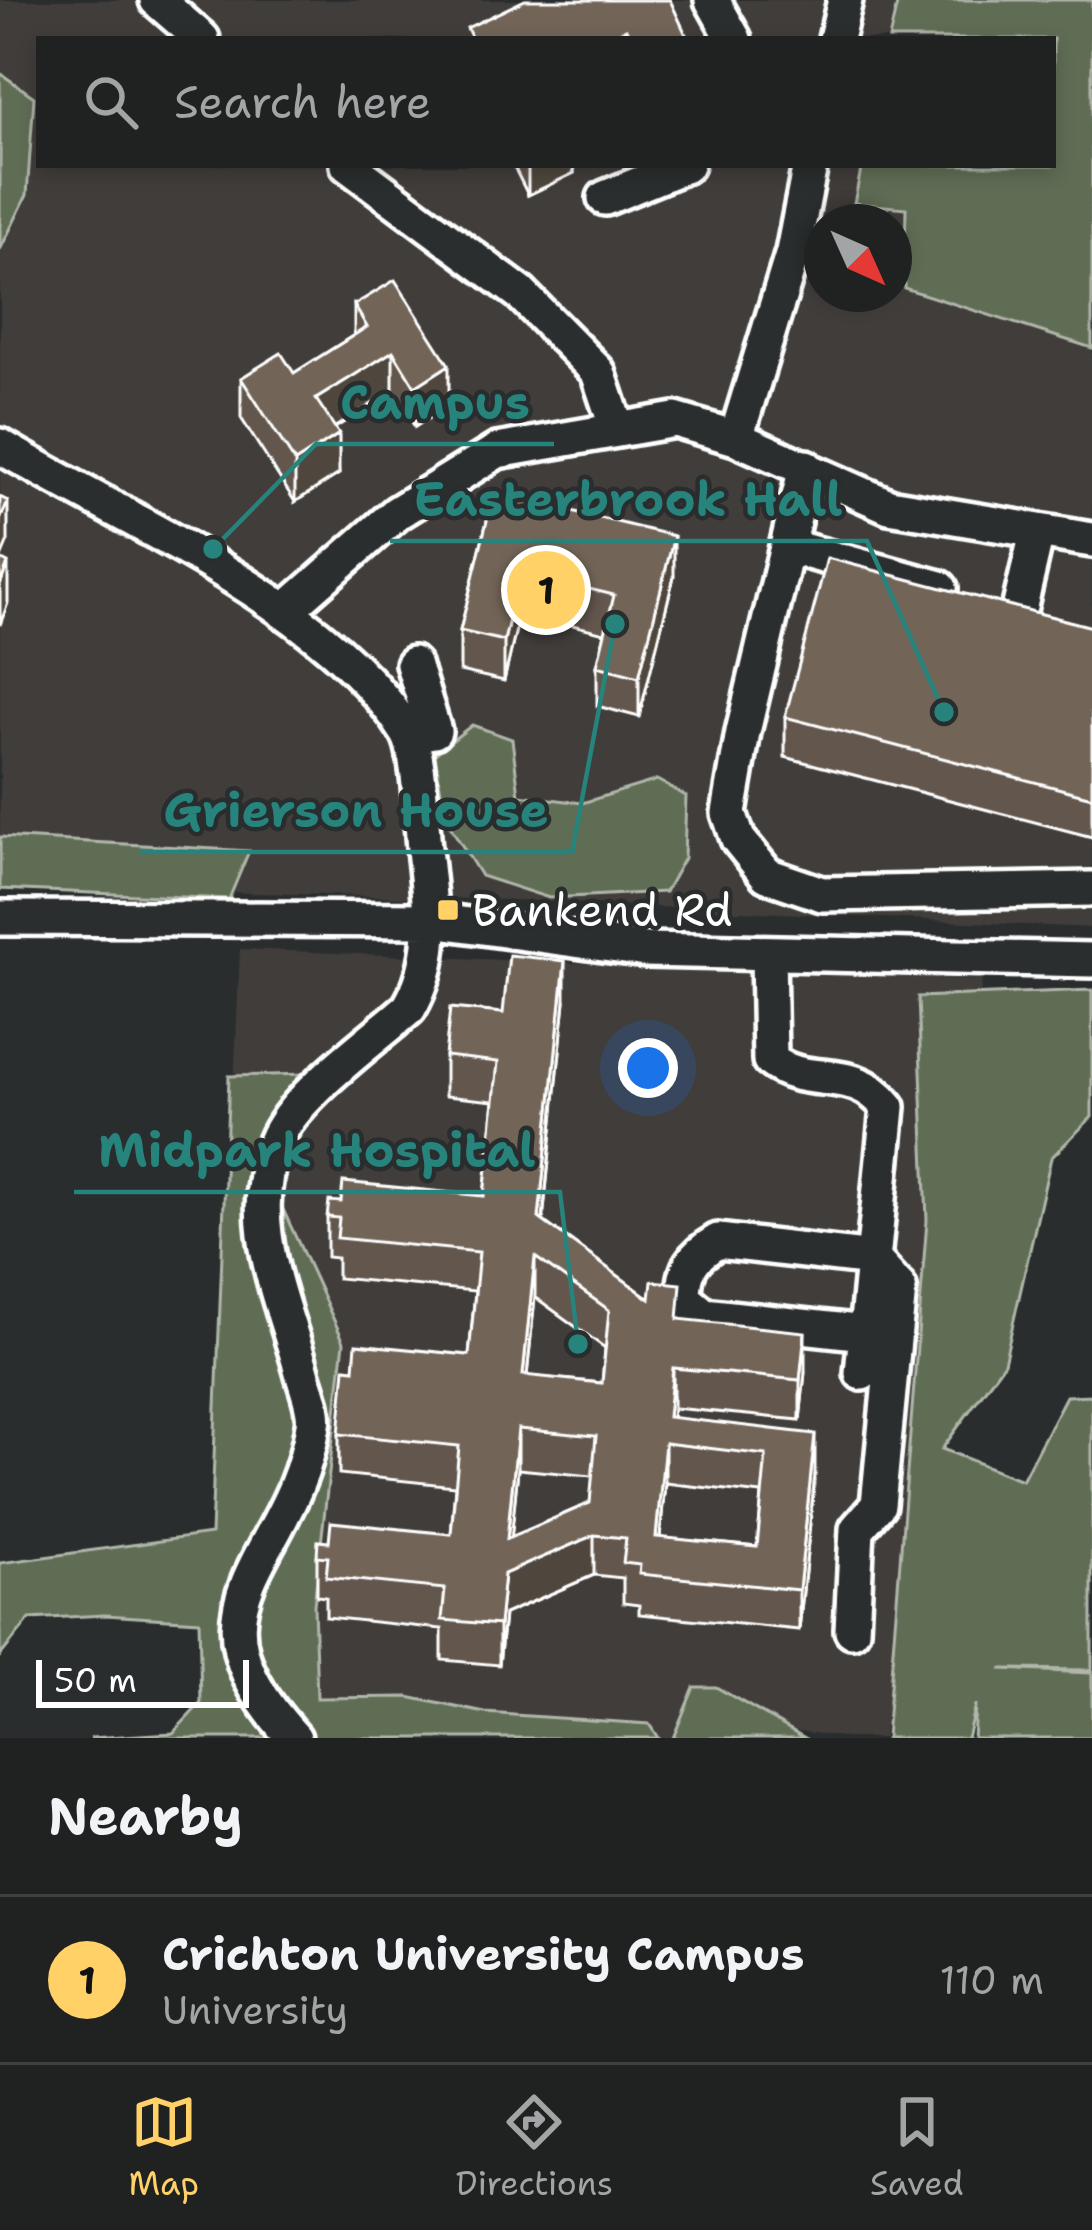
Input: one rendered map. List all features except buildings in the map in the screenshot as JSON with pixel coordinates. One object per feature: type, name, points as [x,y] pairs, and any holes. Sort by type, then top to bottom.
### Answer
[{"type":"street","points":[[157,0],[199,36]]},
{"type":"street","points":[[712,0],[732,36]]},
{"type":"street","points":[[837,36],[844,0]]},
{"type":"street","points":[[352,168],[520,293],[598,372],[617,429]]},
{"type":"street","points":[[605,198],[679,168]]},
{"type":"street","points":[[736,438],[793,253],[809,168]]},
{"type":"street","points":[[284,611],[397,513],[496,451],[675,420],[736,438],[889,506],[1092,540]]},
{"type":"street","points":[[0,446],[284,611],[322,640],[409,735],[433,920],[422,986],[409,1008],[291,1114],[276,1139],[261,1190],[268,1265],[314,1420],[301,1474],[235,1616],[247,1675],[262,1703],[294,1738]]},
{"type":"street","points":[[806,467],[729,812],[752,858],[767,875],[822,894],[1092,889]]},
{"type":"street","points":[[1019,610],[1037,533]]},
{"type":"street","points":[[787,546],[1056,620]]},
{"type":"street","points":[[409,735],[434,730],[413,664]]},
{"type":"street","points":[[0,918],[433,920],[646,950],[1092,960]]},
{"type":"street","points":[[768,952],[770,1060],[786,1072],[855,1079],[874,1090],[888,1107],[862,1373]]},
{"type":"street","points":[[852,1630],[857,1529],[878,1505],[899,1288],[873,1259],[718,1241],[696,1254],[684,1275],[684,1298],[704,1315],[866,1334]]},
{"type":"shaded area","points":[[0,0],[1092,0],[1092,928],[511,900],[0,886]]},
{"type":"shaded area","points":[[240,949],[982,980],[883,1738],[847,1738],[705,1717],[700,1738],[446,1738],[207,1707]]},
{"type":"green space","points":[[898,0],[1092,0],[1092,348],[912,291],[912,204],[854,203],[861,168],[1056,168],[1056,36],[890,36]]},
{"type":"green space","points":[[0,73],[34,97],[27,195],[0,250]]},
{"type":"green space","points":[[472,725],[512,739],[519,795],[582,803],[657,780],[686,796],[684,858],[665,892],[549,898],[481,876],[445,818],[435,754]]},
{"type":"green space","points":[[0,837],[249,851],[229,899],[0,889]]},
{"type":"green space","points":[[1092,990],[1092,1117],[1051,1158],[1004,1363],[942,1449],[1022,1480],[1066,1396],[1092,1395],[1092,1670],[1000,1669],[1092,1673],[1092,1738],[973,1738],[975,1705],[967,1738],[886,1738],[927,1220],[918,997]]},
{"type":"green space","points":[[305,1074],[274,1174],[275,1192],[344,1342],[314,1605],[317,1698],[408,1697],[485,1713],[649,1724],[658,1738],[90,1738],[173,1733],[201,1703],[199,1621],[105,1615],[30,1619],[0,1656],[0,1563],[211,1534],[229,1076]]},
{"type":"green space","points":[[694,1687],[716,1687],[805,1738],[673,1738]]},
{"type":"place","name":"Campus","points":[[213,549]]},
{"type":"place","name":"Crichton University Campus","points":[[546,590]]},
{"type":"place","name":"Grierson House","points":[[615,624]]},
{"type":"place","name":"Easterbrook Hall","points":[[944,712]]},
{"type":"place","name":"Bankend Rd","points":[[448,910]]},
{"type":"place","name":"Midpark Hospital","points":[[578,1344]]}]
